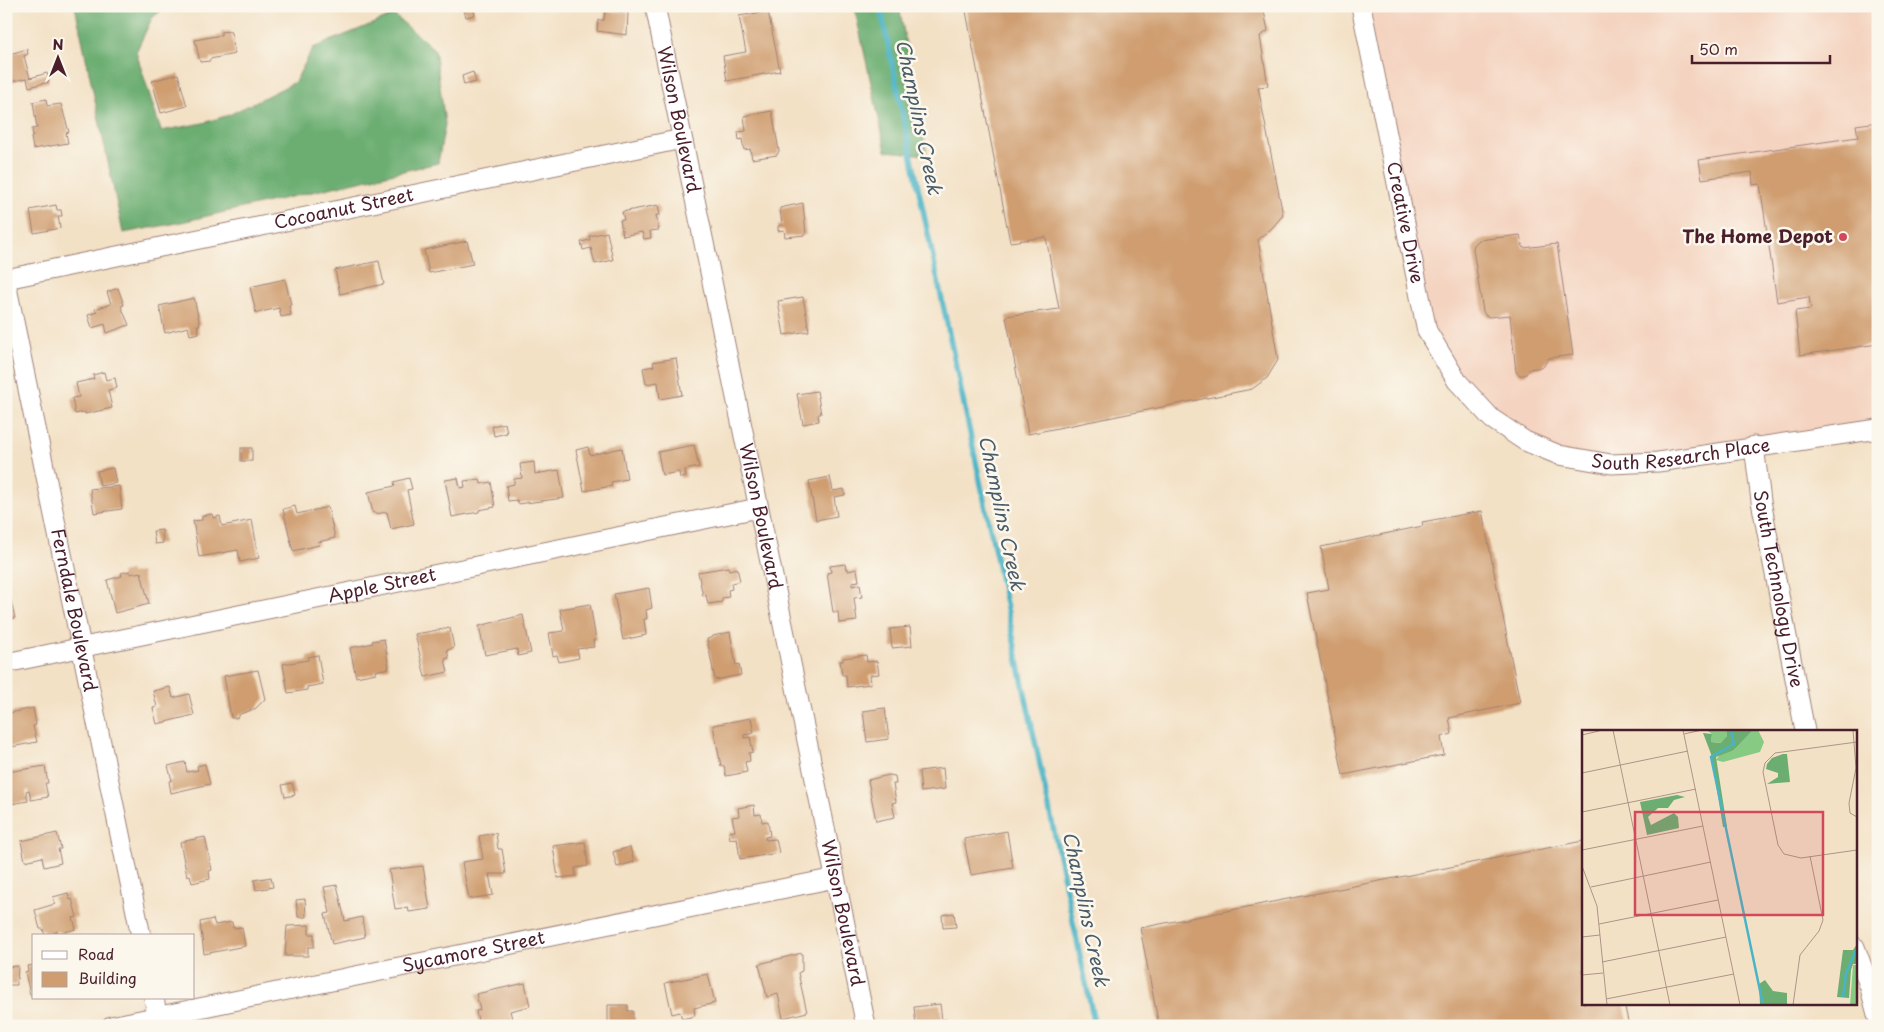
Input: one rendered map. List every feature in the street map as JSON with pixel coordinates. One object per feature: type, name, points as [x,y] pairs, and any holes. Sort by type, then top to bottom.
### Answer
[{"type":"street","name":"Wilson Boulevard","points":[[655,6],[866,1026]]},
{"type":"street","name":"Creative Drive","points":[[1361,6],[1427,332],[1456,381],[1492,419]]},
{"type":"street","name":"Cocoanut Street","points":[[6,279],[682,139]]},
{"type":"street","name":"Ferndale Boulevard","points":[[6,283],[141,934]]},
{"type":"street","name":"South Research Place","points":[[1492,419],[1525,441],[1560,455],[1610,464],[1658,462],[1878,428]]},
{"type":"street","name":"South Technology Drive","points":[[1754,446],[1761,501],[1805,730]]},
{"type":"street","name":"Apple Street","points":[[6,663],[758,508]]},
{"type":"street","name":"Sycamore Street","points":[[111,1026],[157,1013],[835,878]]},
{"type":"street","points":[[1856,950],[1870,988],[1878,1018]]},
{"type":"shaded area","points":[[1361,6],[1878,6],[1878,429],[1658,462],[1559,455],[1492,419],[1427,331]]},
{"type":"green space","points":[[75,6],[167,6],[152,18],[136,52],[161,131],[203,123],[229,115],[295,82],[313,48],[394,15],[435,50],[445,124],[438,163],[177,223],[123,233]]},
{"type":"green space","points":[[854,6],[899,6],[927,155],[886,151]]},
{"type":"building","points":[[463,6],[473,6],[475,15],[466,17]]},
{"type":"building","points":[[965,6],[1263,6],[1268,31],[1260,36],[1268,86],[1258,87],[1283,215],[1272,228],[1258,239],[1278,360],[1267,378],[1252,389],[1028,434],[1006,316],[1059,309],[1046,237],[1010,242]]},
{"type":"building","points":[[605,11],[628,12],[627,35],[597,31],[598,20],[604,20]]},
{"type":"building","points":[[768,11],[780,71],[727,81],[723,56],[746,52],[739,16]]},
{"type":"building","points":[[230,31],[235,54],[200,62],[195,40],[221,35],[221,32]]},
{"type":"building","points":[[27,49],[28,54],[24,56],[30,78],[47,73],[49,82],[29,87],[27,78],[6,83],[6,55]]},
{"type":"building","points":[[473,72],[476,82],[464,85],[462,76]]},
{"type":"building","points":[[178,74],[187,106],[161,113],[152,81]]},
{"type":"building","points":[[46,99],[47,106],[61,104],[69,132],[66,133],[68,143],[33,149],[32,129],[37,128],[33,102]]},
{"type":"building","points":[[772,111],[779,151],[777,155],[752,159],[750,149],[744,150],[742,139],[739,140],[738,132],[746,131],[744,116]]},
{"type":"building","name":"The Home Depot","points":[[1878,122],[1878,344],[1800,355],[1795,311],[1811,309],[1809,297],[1777,302],[1760,184],[1753,185],[1752,172],[1702,179],[1699,160],[1858,137],[1856,125]]},
{"type":"building","points":[[803,203],[806,235],[785,237],[784,230],[778,231],[778,226],[782,225],[780,208]]},
{"type":"building","points":[[56,205],[57,210],[61,210],[62,216],[58,216],[60,228],[34,233],[30,210]]},
{"type":"building","points":[[658,205],[660,215],[656,215],[659,230],[650,231],[651,238],[644,239],[642,232],[623,236],[620,220],[624,220],[622,212]]},
{"type":"building","points":[[607,232],[613,260],[595,264],[591,248],[583,250],[581,242],[590,240],[589,236]]},
{"type":"building","points":[[1520,235],[1523,248],[1557,244],[1573,355],[1549,358],[1543,367],[1530,369],[1525,375],[1520,375],[1516,372],[1510,315],[1489,317],[1483,311],[1473,249],[1479,240]]},
{"type":"building","points":[[467,241],[473,264],[429,273],[424,250]]},
{"type":"building","points":[[379,261],[384,284],[340,294],[335,270]]},
{"type":"building","points":[[285,279],[291,305],[289,306],[291,315],[281,317],[279,308],[256,313],[250,287]]},
{"type":"building","points":[[118,288],[124,305],[121,306],[129,325],[107,333],[105,324],[92,328],[88,315],[97,312],[95,309],[111,304],[107,292]]},
{"type":"building","points":[[803,297],[809,331],[784,335],[778,301]]},
{"type":"building","points":[[194,298],[200,325],[197,325],[199,333],[190,335],[188,327],[165,333],[159,306]]},
{"type":"building","points":[[676,358],[682,395],[660,399],[658,382],[646,384],[643,368],[654,366],[653,362]]},
{"type":"building","points":[[104,372],[106,380],[115,378],[117,388],[108,390],[112,408],[85,414],[85,412],[75,414],[72,398],[79,397],[76,383],[94,379],[93,375]]},
{"type":"building","points":[[817,391],[821,414],[818,414],[819,421],[803,424],[797,394]]},
{"type":"building","points":[[505,423],[507,433],[494,436],[492,426]]},
{"type":"building","points":[[694,445],[699,467],[685,470],[686,477],[680,478],[679,472],[662,475],[658,452]]},
{"type":"building","points":[[588,447],[590,455],[622,448],[627,479],[611,482],[612,486],[584,491],[576,450]]},
{"type":"building","points":[[241,448],[252,448],[252,461],[241,461]]},
{"type":"building","points":[[534,462],[535,474],[559,470],[564,498],[518,504],[517,500],[508,501],[506,486],[514,484],[514,479],[522,478],[520,464]]},
{"type":"building","points":[[113,468],[116,483],[100,486],[97,471]]},
{"type":"building","points":[[830,477],[833,491],[844,489],[845,495],[834,497],[837,516],[816,520],[809,481]]},
{"type":"building","points":[[409,478],[412,489],[407,490],[414,524],[391,529],[387,512],[373,513],[368,492],[395,486],[394,482]]},
{"type":"building","points":[[458,478],[460,488],[465,487],[464,481],[480,479],[481,484],[491,482],[495,507],[452,517],[445,480]]},
{"type":"building","points":[[119,486],[122,509],[94,513],[90,489]]},
{"type":"building","points":[[295,506],[297,514],[328,507],[335,538],[318,542],[319,545],[293,551],[283,509]]},
{"type":"building","points":[[1482,511],[1520,703],[1449,718],[1452,734],[1441,737],[1444,755],[1343,775],[1307,593],[1329,589],[1321,547],[1423,526],[1422,522]]},
{"type":"building","points":[[212,514],[213,518],[220,516],[222,526],[252,520],[259,558],[240,562],[238,550],[199,557],[193,521],[202,520],[202,516]]},
{"type":"building","points":[[162,530],[163,543],[155,544],[153,531]]},
{"type":"building","points":[[845,564],[848,571],[857,569],[859,581],[852,582],[852,586],[860,584],[862,597],[854,598],[857,621],[839,623],[838,612],[833,612],[827,573],[831,572],[830,566]]},
{"type":"building","points":[[728,567],[729,570],[737,568],[740,581],[731,583],[732,589],[728,590],[729,597],[722,598],[722,602],[708,604],[706,595],[703,596],[698,572]]},
{"type":"building","points":[[130,571],[130,574],[141,572],[149,604],[115,613],[107,580],[122,576],[121,573]]},
{"type":"building","points":[[6,579],[15,618],[6,619]]},
{"type":"building","points":[[649,588],[652,608],[646,610],[647,619],[644,619],[646,635],[623,640],[614,594]]},
{"type":"building","points":[[590,604],[596,640],[593,640],[594,647],[577,649],[579,658],[559,662],[557,655],[553,656],[549,633],[564,631],[560,609]]},
{"type":"building","points":[[523,615],[531,653],[518,656],[517,649],[485,655],[479,626]]},
{"type":"building","points":[[910,627],[912,646],[892,648],[890,629]]},
{"type":"building","points":[[450,628],[454,648],[447,650],[449,658],[445,659],[448,672],[425,677],[415,634]]},
{"type":"building","points":[[730,632],[736,665],[739,664],[741,675],[715,680],[707,639]]},
{"type":"building","points":[[384,639],[389,668],[356,677],[350,648]]},
{"type":"building","points":[[318,655],[323,684],[307,687],[307,690],[288,693],[283,664],[308,660],[308,657]]},
{"type":"building","points":[[866,655],[867,662],[877,661],[879,674],[870,675],[871,684],[847,687],[846,675],[842,675],[840,661],[843,661],[843,658]]},
{"type":"building","points":[[258,670],[265,699],[255,709],[240,714],[237,718],[231,718],[224,676]]},
{"type":"building","points":[[170,687],[173,698],[189,694],[194,715],[157,724],[153,708],[157,707],[153,691]]},
{"type":"building","points":[[33,708],[36,725],[33,726],[37,742],[6,748],[6,714]]},
{"type":"building","points":[[885,708],[889,739],[867,742],[863,711]]},
{"type":"building","points":[[751,718],[754,733],[744,735],[744,738],[750,737],[753,752],[749,753],[750,761],[745,762],[747,772],[726,776],[724,766],[721,766],[713,725]]},
{"type":"building","points":[[185,762],[187,772],[198,770],[197,766],[205,764],[210,784],[171,793],[169,781],[172,780],[168,766]]},
{"type":"building","points":[[45,766],[48,783],[45,783],[48,797],[31,800],[29,790],[26,791],[28,801],[11,804],[7,772]]},
{"type":"building","points":[[943,768],[945,789],[921,792],[919,771]]},
{"type":"building","points":[[889,775],[895,776],[896,784],[893,784],[896,802],[892,803],[895,817],[876,821],[868,780]]},
{"type":"building","points":[[292,783],[295,795],[285,797],[282,785]]},
{"type":"building","points":[[754,805],[755,815],[761,814],[762,822],[768,821],[770,836],[765,837],[766,840],[776,839],[779,853],[740,859],[737,838],[730,839],[729,832],[735,831],[732,817],[739,816],[738,808]]},
{"type":"building","points":[[1007,831],[1013,868],[971,875],[964,839]]},
{"type":"building","points":[[57,833],[61,849],[58,849],[61,863],[44,867],[42,857],[25,861],[21,841]]},
{"type":"building","points":[[496,833],[498,849],[502,849],[506,874],[489,874],[493,895],[469,899],[462,862],[483,859],[479,836]]},
{"type":"building","points":[[205,837],[212,870],[209,871],[210,879],[192,883],[190,875],[187,876],[180,842]]},
{"type":"building","points":[[1582,841],[1582,1004],[1624,1004],[1629,1026],[1159,1026],[1140,928]]},
{"type":"building","points":[[585,842],[588,866],[575,868],[576,876],[558,878],[553,846]]},
{"type":"building","points":[[630,847],[634,862],[617,867],[613,852]]},
{"type":"building","points":[[423,866],[430,909],[409,912],[408,907],[395,909],[389,870]]},
{"type":"building","points":[[271,877],[273,887],[256,890],[254,880]]},
{"type":"building","points":[[337,885],[345,921],[362,917],[365,937],[332,944],[325,914],[330,913],[324,887]]},
{"type":"building","points":[[68,893],[70,900],[72,899],[77,917],[73,918],[76,929],[58,934],[58,931],[53,934],[44,934],[43,929],[40,929],[35,910],[55,904],[53,897]]},
{"type":"building","points":[[305,899],[306,917],[298,917],[296,900]]},
{"type":"building","points":[[954,913],[956,927],[943,928],[942,915]]},
{"type":"building","points":[[213,919],[215,925],[232,922],[233,928],[242,927],[245,946],[204,954],[200,922]]},
{"type":"building","points":[[309,925],[309,934],[314,934],[314,947],[308,947],[308,956],[285,956],[287,926]]},
{"type":"building","points":[[802,953],[802,971],[798,973],[807,1012],[783,1018],[778,994],[767,997],[759,964]]},
{"type":"building","points":[[32,965],[32,994],[30,995],[25,972],[28,971],[27,966]]},
{"type":"building","points":[[18,966],[17,985],[6,985],[6,967]]},
{"type":"building","points":[[708,974],[715,1003],[694,1008],[695,1016],[682,1019],[680,1012],[672,1014],[665,983]]},
{"type":"building","points":[[525,983],[530,1006],[510,1011],[514,1026],[483,1026],[482,1021],[478,1021],[476,1011],[480,1010],[476,994]]},
{"type":"building","points":[[940,1004],[942,1020],[946,1019],[947,1026],[916,1026],[914,1007]]},
{"type":"building","points":[[608,1005],[628,1005],[628,1011],[633,1011],[633,1026],[608,1026]]},
{"type":"building","points":[[793,1021],[795,1026],[778,1026],[778,1025]]},
{"type":"waterway","name":"Champlins Creek","points":[[880,6],[1095,1026]]},
{"type":"place","name":"The Home Depot","points":[[1843,237]]}]
